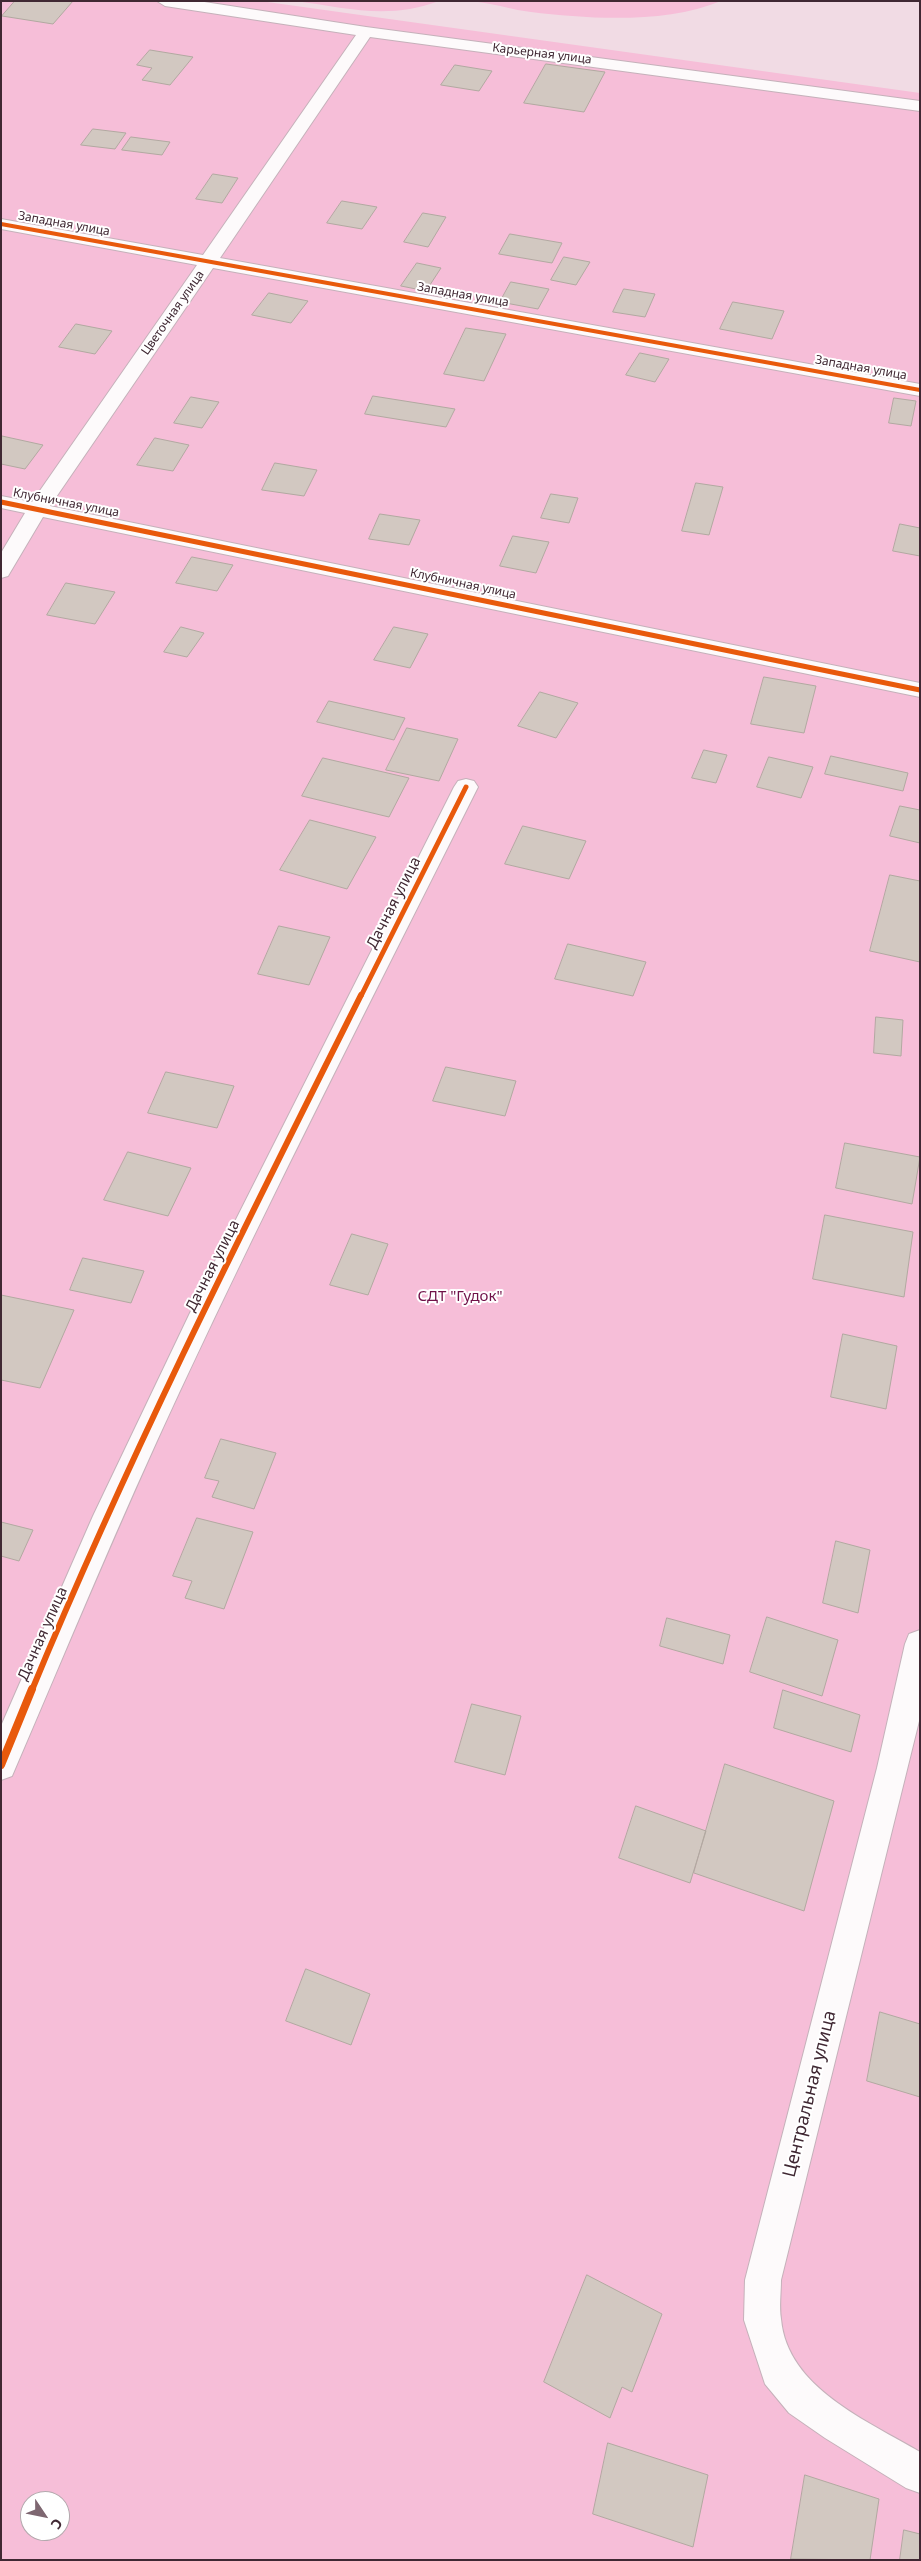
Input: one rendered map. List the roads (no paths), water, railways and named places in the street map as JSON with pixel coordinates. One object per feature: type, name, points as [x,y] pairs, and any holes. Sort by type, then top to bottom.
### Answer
[{"type":"street","name":"Карьерная улица","points":[[165,1],[366,32],[920,106]]},
{"type":"street","name":"Цветочная улица","points":[[1,571],[38,508],[366,32]]},
{"type":"street","name":"Западная улица","points":[[1,224],[920,390]]},
{"type":"street","name":"Клубничная улица","points":[[1,502],[38,508],[920,690]]},
{"type":"street","name":"Дачная улица","points":[[1,1765],[36,1677],[191,1337],[466,787]]},
{"type":"street","name":"Центральная улица","points":[[920,1644],[893,1768],[763,2280],[762,2320],[778,2371],[802,2400],[838,2425],[920,2474]]},
{"type":"park label","name":"СДТ \"Гудок\"","points":[[460,1297]]}]
